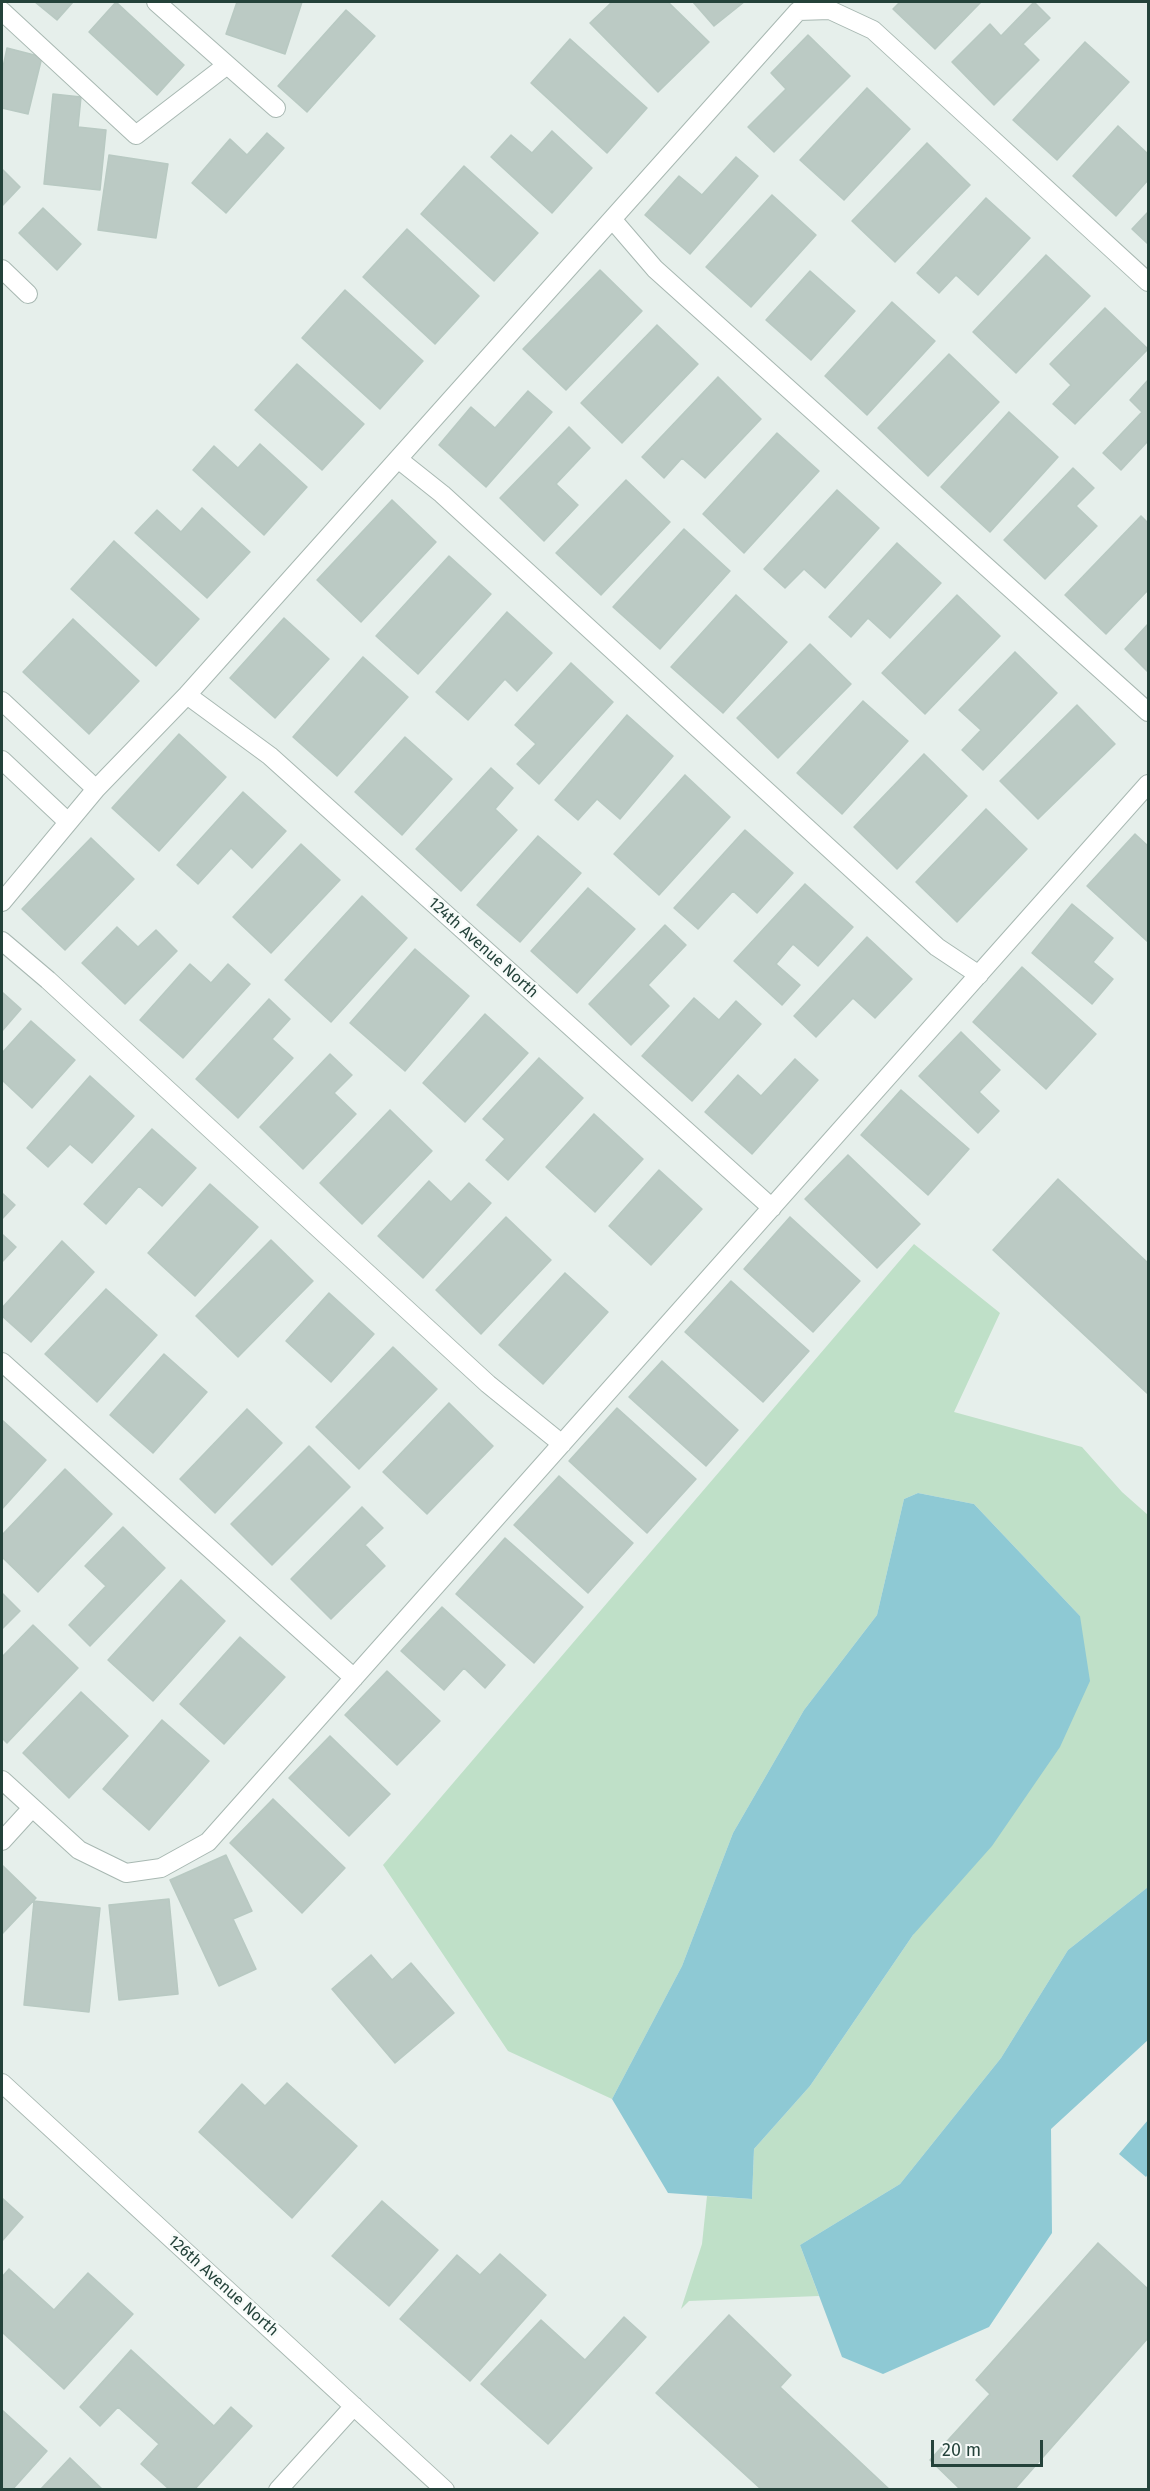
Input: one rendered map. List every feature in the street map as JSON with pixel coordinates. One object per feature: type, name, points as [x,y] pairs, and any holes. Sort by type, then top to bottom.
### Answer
[{"type":"street","points":[[156,2],[276,108]]},
{"type":"street","points":[[2,902],[96,789],[187,695],[798,11],[830,10],[873,30],[1149,282]]},
{"type":"street","points":[[2,11],[135,135],[227,65]]},
{"type":"street","points":[[612,219],[655,268],[1149,712]]},
{"type":"street","points":[[2,269],[28,294]]},
{"type":"street","points":[[398,459],[442,494],[937,947],[979,975]]},
{"type":"street","name":"124th Avenue North","points":[[187,695],[270,756],[772,1208]]},
{"type":"street","points":[[2,701],[96,789]]},
{"type":"street","points":[[2,760],[68,822]]},
{"type":"street","points":[[2,1780],[80,1850],[126,1873],[161,1868],[208,1842],[1149,784]]},
{"type":"street","points":[[2,940],[488,1384],[562,1444]]},
{"type":"street","points":[[2,1362],[354,1678]]},
{"type":"street","points":[[2,1841],[32,1808]]},
{"type":"street","name":"126th Avenue North","points":[[2,2083],[445,2490]]},
{"type":"street","points":[[278,2490],[354,2406]]},
{"type":"green space","points":[[914,1244],[1000,1313],[954,1412],[1082,1447],[1122,1492],[1148,1515],[1148,1887],[1068,1950],[1001,2058],[900,2184],[800,2245],[819,2296],[689,2301],[681,2309],[702,2244],[707,2196],[752,2199],[754,2149],[810,2086],[913,1935],[1080,1616],[974,1504],[918,1493],[904,1499],[877,1615],[804,1710],[733,1833],[682,1966],[612,2099],[508,2051],[383,1865]]},
{"type":"water","points":[[918,1493],[974,1504],[1080,1616],[1090,1681],[1060,1747],[992,1846],[913,1935],[810,2086],[754,2149],[752,2199],[668,2193],[612,2099],[682,1966],[733,1833],[804,1710],[877,1615],[904,1499]]},
{"type":"water","points":[[1148,1887],[1148,2040],[1051,2129],[1052,2233],[989,2327],[883,2374],[842,2357],[800,2245],[900,2184],[1001,2058],[1068,1950]]},
{"type":"water","points":[[1148,2120],[1148,2174],[1146,2177],[1119,2154]]},
{"type":"building","points":[[35,2],[73,2],[57,20]]},
{"type":"building","points":[[116,2],[184,65],[157,95],[89,32]]},
{"type":"building","points":[[237,2],[302,2],[285,54],[226,34]]},
{"type":"building","points":[[612,2],[668,2],[709,42],[658,92],[590,23]]},
{"type":"building","points":[[693,2],[744,2],[714,26]]},
{"type":"building","points":[[900,2],[981,2],[935,49],[893,9]]},
{"type":"building","points":[[1034,2],[1050,18],[1023,44],[1039,60],[994,105],[952,62],[990,24],[1001,36]]},
{"type":"building","points":[[346,10],[375,36],[307,112],[278,86]]},
{"type":"building","points":[[808,35],[850,76],[774,152],[748,127],[786,89],[771,73]]},
{"type":"building","points":[[570,39],[647,108],[607,153],[531,83]]},
{"type":"building","points":[[1085,42],[1129,82],[1057,160],[1013,120]]},
{"type":"building","points":[[7,48],[42,57],[28,114],[2,108],[2,72]]},
{"type":"building","points":[[867,88],[910,129],[844,200],[800,160]]},
{"type":"building","points":[[53,94],[81,97],[78,127],[106,130],[100,190],[44,184]]},
{"type":"building","points":[[1118,126],[1148,154],[1148,180],[1116,216],[1073,176]]},
{"type":"building","points":[[552,131],[592,168],[552,213],[491,157],[511,135],[532,153]]},
{"type":"building","points":[[267,133],[284,148],[226,213],[192,183],[230,139],[247,155]]},
{"type":"building","points":[[927,143],[970,185],[895,262],[852,221]]},
{"type":"building","points":[[109,155],[168,164],[156,238],[98,230]]},
{"type":"building","points":[[736,157],[758,176],[690,254],[645,215],[679,176],[702,195]]},
{"type":"building","points":[[464,166],[538,233],[494,281],[421,214]]},
{"type":"building","points":[[2,169],[20,187],[2,206]]},
{"type":"building","points":[[772,195],[816,235],[751,307],[706,267]]},
{"type":"building","points":[[986,198],[1030,238],[978,295],[956,275],[939,293],[917,273]]},
{"type":"building","points":[[43,208],[81,244],[57,270],[19,233]]},
{"type":"building","points":[[1148,212],[1148,244],[1132,229]]},
{"type":"building","points":[[407,229],[479,296],[435,344],[363,277]]},
{"type":"building","points":[[1046,255],[1090,296],[1016,373],[973,332]]},
{"type":"building","points":[[600,270],[642,311],[566,390],[523,349]]},
{"type":"building","points":[[810,271],[855,311],[811,360],[766,320]]},
{"type":"building","points":[[345,290],[423,361],[380,409],[302,338]]},
{"type":"building","points":[[892,302],[935,341],[867,415],[825,376]]},
{"type":"building","points":[[1105,308],[1148,349],[1075,424],[1053,404],[1071,385],[1050,364]]},
{"type":"building","points":[[657,325],[698,364],[622,443],[581,403]]},
{"type":"building","points":[[949,354],[999,402],[928,476],[878,428]]},
{"type":"building","points":[[297,364],[364,424],[322,470],[255,410]]},
{"type":"building","points":[[718,377],[761,419],[705,478],[682,458],[664,478],[642,457]]},
{"type":"building","points":[[1148,380],[1148,441],[1121,470],[1103,453],[1142,412],[1130,400]]},
{"type":"building","points":[[528,391],[552,412],[486,487],[439,445],[471,407],[495,428]]},
{"type":"building","points":[[1009,412],[1058,457],[990,532],[941,487]]},
{"type":"building","points":[[569,427],[590,448],[556,484],[578,505],[544,541],[500,498]]},
{"type":"building","points":[[777,433],[819,471],[744,553],[703,514]]},
{"type":"building","points":[[260,444],[307,487],[264,535],[193,470],[214,446],[238,468]]},
{"type":"building","points":[[1073,468],[1094,488],[1076,506],[1097,526],[1045,579],[1004,540]]},
{"type":"building","points":[[626,480],[670,522],[601,595],[556,553]]},
{"type":"building","points":[[837,490],[879,528],[825,588],[804,569],[785,588],[764,569]]},
{"type":"building","points":[[392,500],[436,542],[361,622],[317,580]]},
{"type":"building","points":[[202,508],[250,552],[207,598],[135,533],[157,510],[181,532]]},
{"type":"building","points":[[1141,516],[1148,523],[1148,590],[1106,634],[1065,595]]},
{"type":"building","points":[[684,529],[730,571],[660,649],[613,607]]},
{"type":"building","points":[[114,541],[199,619],[156,666],[71,589]]},
{"type":"building","points":[[897,543],[941,583],[890,638],[868,618],[851,637],[829,617]]},
{"type":"building","points":[[449,556],[491,594],[418,674],[376,636]]},
{"type":"building","points":[[736,595],[787,642],[723,713],[671,667]]},
{"type":"building","points":[[957,595],[1000,636],[925,714],[882,673]]},
{"type":"building","points":[[507,612],[552,653],[517,691],[505,679],[468,720],[436,692]]},
{"type":"building","points":[[284,618],[329,659],[275,718],[230,678]]},
{"type":"building","points":[[73,619],[139,681],[89,734],[23,672]]},
{"type":"building","points":[[1148,624],[1148,672],[1125,649]]},
{"type":"building","points":[[810,644],[851,684],[778,758],[737,718]]},
{"type":"building","points":[[1015,652],[1057,693],[983,770],[962,750],[981,730],[959,710]]},
{"type":"building","points":[[363,657],[408,697],[337,776],[293,737]]},
{"type":"building","points":[[571,663],[613,702],[539,784],[517,764],[536,744],[515,725]]},
{"type":"building","points":[[863,701],[908,741],[842,814],[797,773]]},
{"type":"building","points":[[1077,705],[1115,744],[1038,819],[1000,781]]},
{"type":"building","points":[[627,715],[673,756],[620,819],[597,799],[578,820],[555,800]]},
{"type":"building","points":[[179,734],[226,777],[159,851],[112,808]]},
{"type":"building","points":[[405,737],[452,779],[402,835],[355,792]]},
{"type":"building","points":[[924,754],[967,796],[897,869],[854,827]]},
{"type":"building","points":[[491,768],[513,788],[495,809],[517,830],[461,891],[416,849]]},
{"type":"building","points":[[685,775],[730,817],[659,895],[614,854]]},
{"type":"building","points":[[243,792],[286,831],[252,868],[231,848],[198,884],[177,865]]},
{"type":"building","points":[[986,809],[1027,849],[957,922],[916,882]]},
{"type":"building","points":[[745,830],[793,873],[757,913],[733,891],[698,929],[674,908]]},
{"type":"building","points":[[1135,834],[1148,846],[1148,942],[1087,886]]},
{"type":"building","points":[[538,836],[581,873],[520,942],[477,905]]},
{"type":"building","points":[[91,838],[134,879],[65,950],[22,909]]},
{"type":"building","points":[[301,844],[340,880],[271,953],[233,917]]},
{"type":"building","points":[[805,884],[853,927],[818,966],[793,944],[776,964],[800,985],[782,1005],[734,961]]},
{"type":"building","points":[[588,888],[635,929],[577,993],[531,951]]},
{"type":"building","points":[[362,896],[407,938],[331,1022],[285,980]]},
{"type":"building","points":[[1072,904],[1113,938],[1093,962],[1113,979],[1092,1004],[1032,953]]},
{"type":"building","points":[[665,925],[686,945],[648,985],[669,1006],[631,1045],[589,1004]]},
{"type":"building","points":[[117,927],[138,947],[156,930],[177,951],[125,1004],[82,963]]},
{"type":"building","points":[[867,937],[912,979],[875,1018],[853,998],[816,1037],[794,1016]]},
{"type":"building","points":[[415,949],[469,996],[405,1071],[350,1023]]},
{"type":"building","points":[[190,964],[211,983],[228,964],[250,984],[183,1058],[140,1020]]},
{"type":"building","points":[[1022,967],[1096,1034],[1046,1089],[973,1022]]},
{"type":"building","points":[[2,992],[21,1009],[2,1031]]},
{"type":"building","points":[[694,998],[719,1020],[736,1001],[761,1024],[692,1101],[642,1056]]},
{"type":"building","points":[[269,999],[290,1019],[272,1039],[293,1058],[238,1118],[196,1079]]},
{"type":"building","points":[[485,1014],[528,1053],[465,1122],[423,1083]]},
{"type":"building","points":[[31,1021],[75,1060],[32,1108],[2,1080],[2,1053]]},
{"type":"building","points":[[961,1032],[1000,1070],[979,1092],[999,1111],[978,1133],[919,1076]]},
{"type":"building","points":[[330,1054],[352,1075],[334,1093],[356,1114],[303,1169],[260,1127]]},
{"type":"building","points":[[539,1058],[583,1098],[508,1180],[486,1160],[505,1139],[483,1119]]},
{"type":"building","points":[[795,1059],[818,1080],[752,1154],[705,1112],[738,1075],[761,1096]]},
{"type":"building","points":[[90,1076],[134,1116],[92,1163],[70,1144],[48,1167],[27,1148]]},
{"type":"building","points":[[901,1090],[969,1149],[928,1195],[861,1135]]},
{"type":"building","points":[[390,1110],[432,1151],[362,1224],[320,1183]]},
{"type":"building","points":[[594,1114],[643,1159],[595,1212],[546,1167]]},
{"type":"building","points":[[152,1129],[196,1168],[162,1206],[139,1186],[106,1224],[84,1204]]},
{"type":"building","points":[[848,1155],[920,1224],[877,1268],[805,1199]]},
{"type":"building","points":[[659,1170],[702,1209],[651,1265],[609,1226]]},
{"type":"building","points":[[1058,1179],[1148,1263],[1148,1394],[993,1250]]},
{"type":"building","points":[[429,1181],[451,1202],[469,1183],[491,1203],[423,1278],[378,1236]]},
{"type":"building","points":[[210,1184],[258,1227],[195,1296],[148,1253]]},
{"type":"building","points":[[2,1193],[15,1205],[2,1219]]},
{"type":"building","points":[[506,1217],[551,1260],[481,1334],[436,1290]]},
{"type":"building","points":[[790,1217],[860,1281],[813,1332],[744,1269]]},
{"type":"building","points":[[2,1234],[16,1247],[2,1262]]},
{"type":"building","points":[[271,1240],[313,1281],[238,1357],[196,1316]]},
{"type":"building","points":[[62,1241],[94,1272],[31,1342],[2,1316],[2,1308]]},
{"type":"building","points":[[565,1273],[608,1312],[543,1384],[499,1345]]},
{"type":"building","points":[[731,1281],[809,1351],[763,1402],[685,1332]]},
{"type":"building","points":[[106,1289],[157,1335],[97,1402],[45,1354]]},
{"type":"building","points":[[329,1293],[374,1334],[331,1382],[286,1341]]},
{"type":"building","points":[[393,1347],[437,1389],[359,1469],[316,1427]]},
{"type":"building","points":[[164,1354],[207,1392],[153,1453],[110,1415]]},
{"type":"building","points":[[662,1361],[738,1430],[706,1466],[629,1397]]},
{"type":"building","points":[[449,1403],[493,1446],[427,1514],[383,1472]]},
{"type":"building","points":[[617,1408],[696,1479],[647,1533],[569,1461]]},
{"type":"building","points":[[247,1409],[282,1443],[215,1513],[180,1479]]},
{"type":"building","points":[[2,1420],[46,1460],[2,1509]]},
{"type":"building","points":[[309,1446],[350,1487],[272,1565],[231,1524]]},
{"type":"building","points":[[65,1469],[112,1514],[38,1592],[2,1557],[2,1535]]},
{"type":"building","points":[[559,1476],[633,1543],[588,1593],[514,1525]]},
{"type":"building","points":[[362,1507],[383,1528],[365,1545],[385,1566],[331,1619],[291,1579]]},
{"type":"building","points":[[123,1527],[165,1568],[90,1646],[69,1625],[106,1586],[85,1566]]},
{"type":"building","points":[[505,1538],[583,1607],[534,1663],[456,1594]]},
{"type":"building","points":[[181,1580],[225,1621],[153,1701],[108,1660]]},
{"type":"building","points":[[2,1593],[20,1611],[2,1629]]},
{"type":"building","points":[[442,1607],[505,1665],[485,1688],[464,1668],[444,1690],[401,1651]]},
{"type":"building","points":[[33,1625],[78,1668],[7,1743],[2,1738],[2,1657]]},
{"type":"building","points":[[240,1637],[285,1677],[224,1744],[180,1704]]},
{"type":"building","points":[[387,1671],[440,1721],[397,1765],[345,1715]]},
{"type":"building","points":[[81,1692],[128,1736],[69,1798],[23,1753]]},
{"type":"building","points":[[162,1720],[209,1761],[149,1830],[103,1789]]},
{"type":"building","points":[[330,1736],[390,1794],[349,1836],[289,1778]]},
{"type":"building","points":[[273,1799],[345,1868],[302,1913],[230,1843]]},
{"type":"building","points":[[226,1855],[252,1911],[233,1919],[256,1969],[219,1986],[170,1880]]},
{"type":"building","points":[[2,1865],[36,1898],[2,1934]]},
{"type":"building","points":[[169,1899],[178,1994],[119,2000],[109,1905]]},
{"type":"building","points":[[34,1901],[100,1908],[89,2012],[24,2005]]},
{"type":"building","points":[[371,1955],[392,1980],[411,1963],[454,2013],[395,2063],[332,1989]]},
{"type":"building","points":[[287,2083],[357,2146],[292,2218],[199,2132],[242,2084],[265,2106]]},
{"type":"building","points":[[2,2198],[23,2217],[2,2241]]},
{"type":"building","points":[[382,2201],[438,2250],[389,2306],[332,2256]]},
{"type":"building","points":[[1098,2243],[1148,2289],[1148,2338],[1014,2490],[961,2490],[930,2460],[990,2394],[976,2380]]},
{"type":"building","points":[[500,2254],[546,2295],[470,2381],[400,2319],[457,2255],[480,2275]]},
{"type":"building","points":[[9,2269],[54,2310],[88,2273],[133,2314],[64,2389],[2,2332],[2,2277]]},
{"type":"building","points":[[729,2315],[791,2375],[780,2387],[890,2490],[762,2490],[656,2393]]},
{"type":"building","points":[[624,2317],[646,2337],[548,2444],[481,2384],[541,2320],[585,2360]]},
{"type":"building","points":[[131,2350],[214,2426],[231,2407],[252,2426],[194,2490],[170,2490],[141,2464],[159,2444],[118,2407],[100,2426],[80,2407]]},
{"type":"building","points":[[2,2410],[47,2451],[12,2490],[2,2490]]},
{"type":"building","points":[[70,2458],[103,2490],[40,2490]]}]
